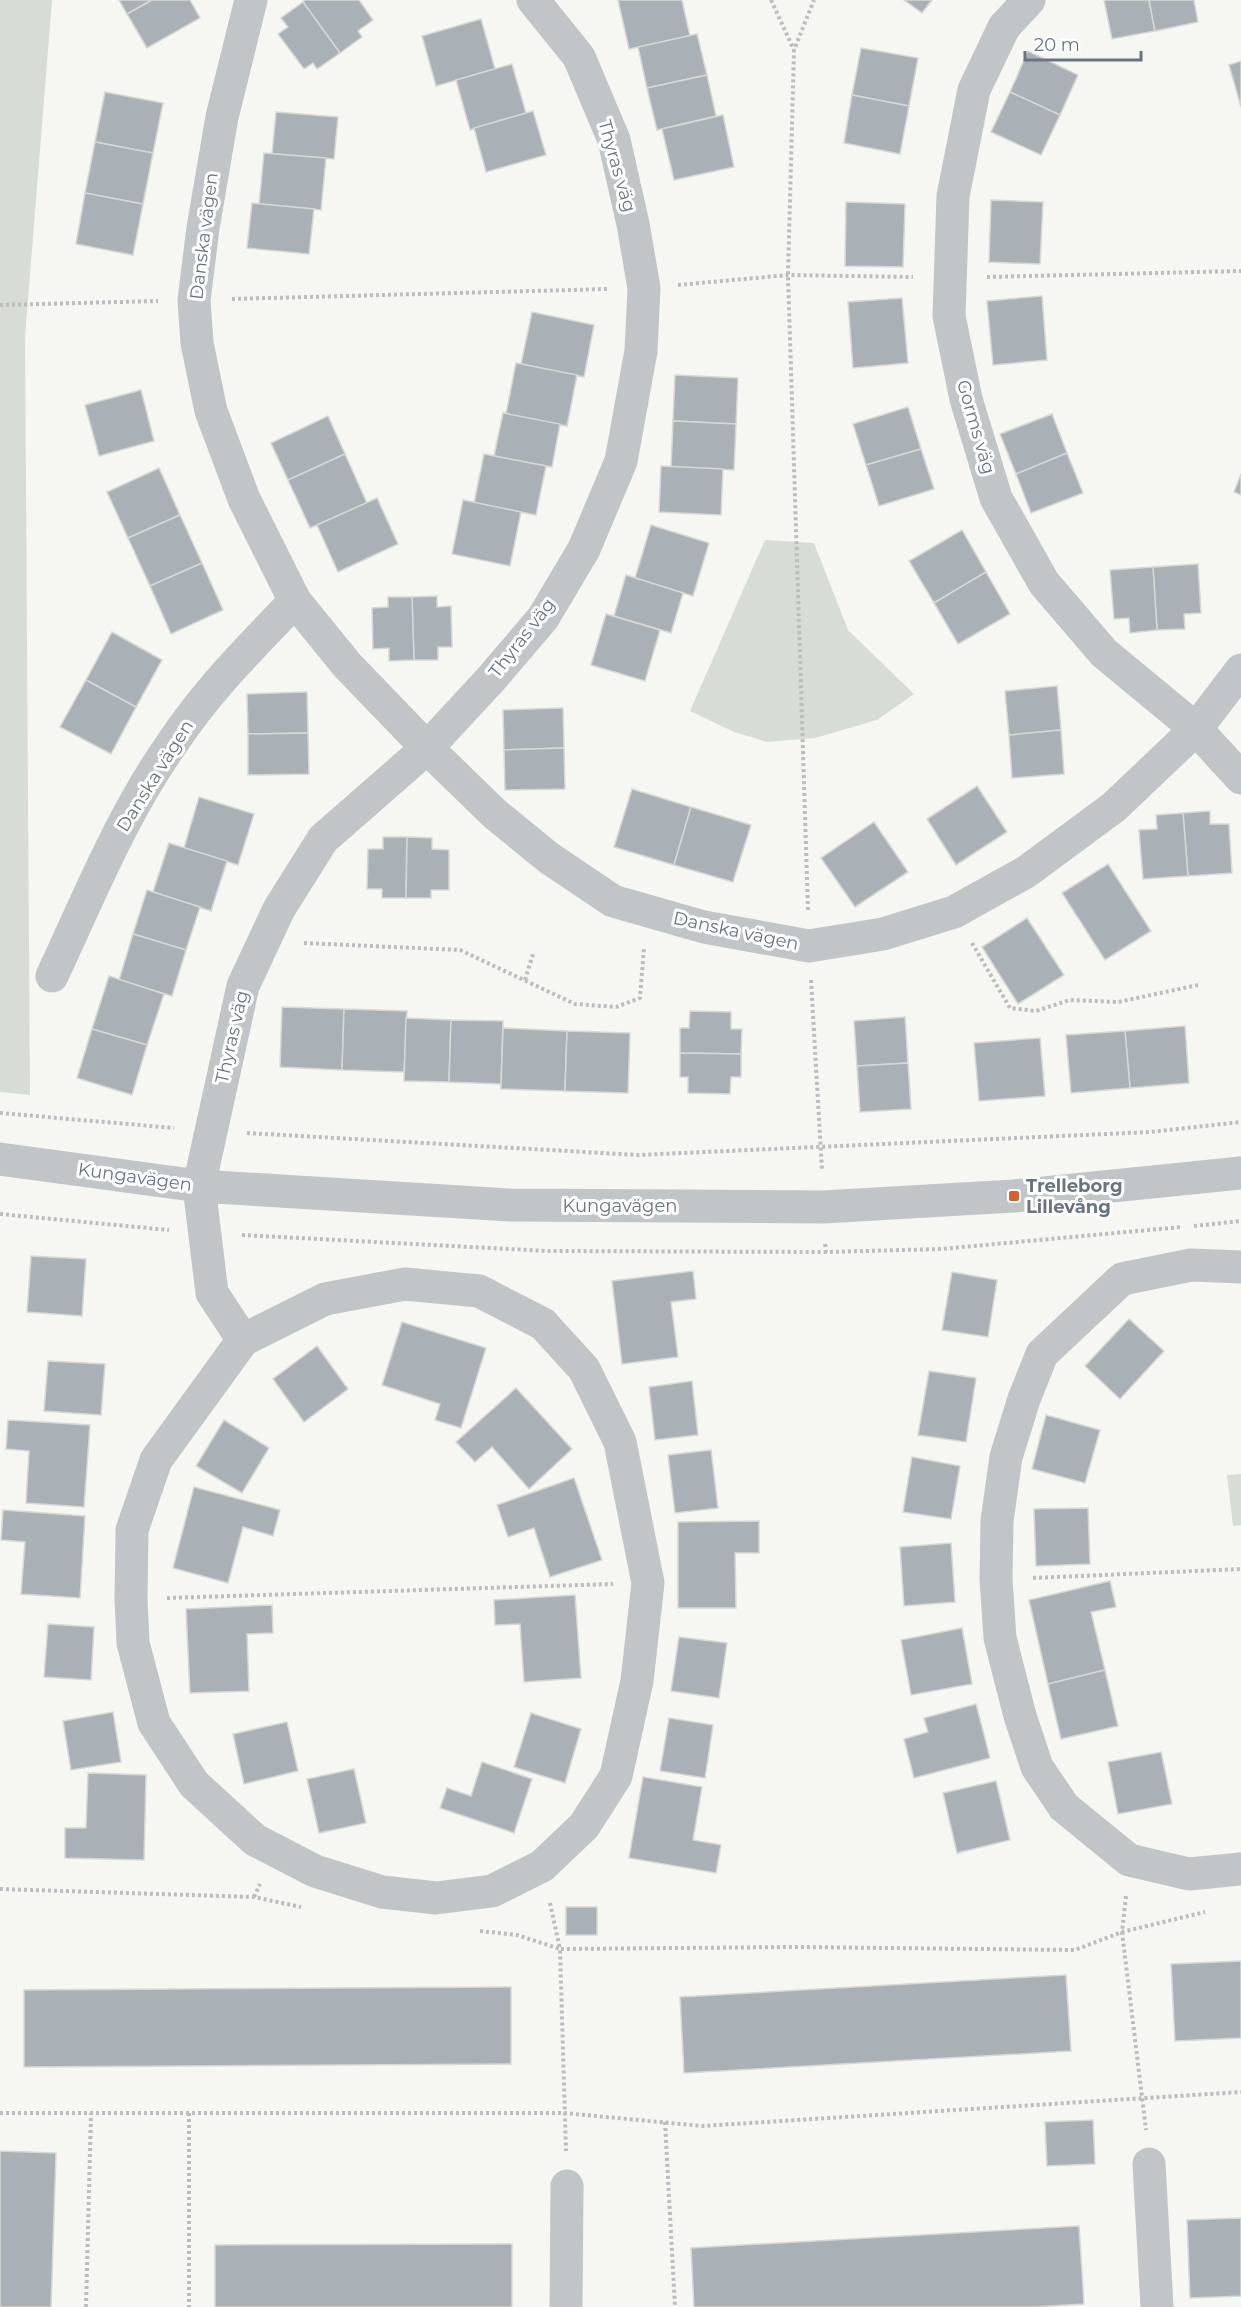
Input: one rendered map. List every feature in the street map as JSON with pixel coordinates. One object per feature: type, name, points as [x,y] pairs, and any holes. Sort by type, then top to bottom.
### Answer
[{"type":"street","name":"Danska vägen","points":[[251,0],[222,117],[203,228],[194,300],[197,343],[210,411],[244,499],[296,601],[347,665],[426,748],[495,814],[549,858],[613,901],[704,927],[809,946],[883,934],[954,912],[1026,872],[1114,807],[1196,729],[1241,670]]},
{"type":"street","name":"Thyras väg","points":[[243,1340],[212,1293],[199,1186],[243,986],[279,909],[323,839],[426,748],[491,679],[543,618],[584,549],[621,461],[641,351],[644,288],[633,224],[614,140],[579,57],[533,0]]},
{"type":"street","name":"Gorms väg","points":[[1029,0],[1004,27],[974,90],[953,196],[950,316],[966,399],[996,498],[1044,583],[1104,653],[1196,729],[1241,778]]},
{"type":"street","name":"Danska vägen","points":[[52,976],[124,822],[172,742],[223,675],[296,601]]},
{"type":"street","name":"Kungavägen","points":[[0,1159],[199,1186],[510,1205],[823,1207],[1014,1196],[1241,1173]]},
{"type":"street","points":[[1241,1267],[1191,1265],[1122,1279],[1042,1354],[1024,1399],[1006,1457],[997,1521],[996,1579],[1000,1638],[1020,1716],[1037,1767],[1064,1807],[1129,1860],[1189,1874],[1241,1869]]},
{"type":"street","points":[[405,1284],[479,1291],[543,1324],[584,1369],[620,1442],[648,1583],[637,1681],[616,1776],[584,1826],[542,1866],[492,1891],[436,1898],[382,1892],[315,1871],[255,1840],[194,1784],[154,1722],[133,1644],[132,1530],[156,1460],[243,1340],[325,1299],[405,1284]]},
{"type":"street","points":[[1149,2164],[1157,2307]]},
{"type":"street","points":[[566,2307],[567,2186]]},
{"type":"path","points":[[771,0],[794,50]]},
{"type":"path","points":[[814,0],[794,50],[788,275],[809,946],[826,1252]]},
{"type":"path","points":[[264,941],[460,950],[575,1004],[616,1007],[640,998],[648,911]]},
{"type":"path","points":[[954,912],[1010,1008],[1036,1011],[1070,1000],[1118,1002],[1198,985]]},
{"type":"path","points":[[525,980],[533,954]]},
{"type":"path","points":[[0,1113],[210,1131],[638,1155],[1150,1132],[1241,1122]]},
{"type":"path","points":[[0,1214],[204,1233],[547,1251],[826,1252],[999,1245],[1241,1221]]},
{"type":"path","points":[[996,1579],[1241,1569]]},
{"type":"path","points":[[131,1599],[648,1583]]},
{"type":"path","points":[[1129,1860],[1122,1932],[1149,2164]]},
{"type":"path","points":[[542,1866],[560,1949],[567,2186]]},
{"type":"path","points":[[0,1889],[254,1897],[308,1909]]},
{"type":"path","points":[[470,1930],[518,1935],[560,1949],[796,1947],[1075,1950],[1122,1932],[1214,1909]]},
{"type":"path","points":[[0,2113],[564,2113],[702,2126],[1241,2092]]},
{"type":"path","points":[[86,2307],[91,2113]]},
{"type":"path","points":[[189,2113],[189,2307]]},
{"type":"path","points":[[665,2122],[675,2307]]},
{"type":"shaded area","points":[[0,0],[52,0],[25,337],[30,1095],[0,1092]]},
{"type":"shaded area","points":[[765,540],[814,543],[848,630],[914,694],[877,720],[815,738],[767,742],[734,732],[690,711]]},
{"type":"shaded area","points":[[1241,1474],[1241,1525],[1233,1526],[1227,1475]]},
{"type":"building","points":[[119,0],[152,0],[127,14]]},
{"type":"building","points":[[152,0],[190,0],[200,18],[147,48],[127,14]]},
{"type":"building","points":[[305,0],[359,0],[373,20],[358,31],[362,37],[340,53],[303,2]]},
{"type":"building","points":[[618,0],[682,0],[690,36],[629,49]]},
{"type":"building","points":[[904,0],[932,0],[922,13]]},
{"type":"building","points":[[1104,0],[1149,0],[1155,31],[1112,39]]},
{"type":"building","points":[[1149,0],[1194,0],[1198,22],[1155,31]]},
{"type":"building","points":[[303,2],[340,53],[317,69],[313,63],[304,69],[278,34],[288,27],[281,18]]},
{"type":"building","points":[[481,19],[495,69],[436,86],[422,36]]},
{"type":"building","points":[[697,34],[707,75],[647,88],[638,47]]},
{"type":"building","points":[[861,48],[918,58],[909,106],[852,95]]},
{"type":"building","points":[[1028,51],[1078,75],[1060,115],[1010,92]]},
{"type":"building","points":[[1241,61],[1241,107],[1229,65]]},
{"type":"building","points":[[512,64],[526,113],[470,130],[456,80]]},
{"type":"building","points":[[707,75],[716,116],[657,130],[647,88]]},
{"type":"building","points":[[105,92],[163,103],[153,153],[95,142]]},
{"type":"building","points":[[1010,92],[1060,115],[1041,155],[991,132]]},
{"type":"building","points":[[852,95],[909,106],[900,154],[844,143]]},
{"type":"building","points":[[533,111],[546,155],[486,172],[474,128]]},
{"type":"building","points":[[276,112],[338,117],[334,159],[272,154]]},
{"type":"building","points":[[723,115],[734,167],[674,180],[662,129]]},
{"type":"building","points":[[95,142],[153,153],[143,204],[85,193]]},
{"type":"building","points":[[264,153],[326,158],[321,210],[259,204]]},
{"type":"building","points":[[85,193],[143,204],[133,255],[76,244]]},
{"type":"building","points":[[991,200],[1043,202],[1040,264],[989,262]]},
{"type":"building","points":[[846,202],[905,204],[903,267],[845,266]]},
{"type":"building","points":[[252,203],[314,209],[309,254],[247,248]]},
{"type":"building","points":[[1042,296],[1047,360],[993,365],[987,301]]},
{"type":"building","points":[[902,298],[908,363],[853,368],[848,302]]},
{"type":"building","points":[[532,312],[594,325],[584,377],[521,364]]},
{"type":"building","points":[[516,363],[577,375],[567,426],[506,414]]},
{"type":"building","points":[[675,375],[738,378],[736,424],[673,421]]},
{"type":"building","points":[[141,390],[154,441],[99,456],[85,405]]},
{"type":"building","points":[[908,407],[921,449],[866,465],[853,424]]},
{"type":"building","points":[[503,413],[560,424],[552,467],[494,456]]},
{"type":"building","points":[[1052,414],[1067,453],[1016,474],[1000,434]]},
{"type":"building","points":[[328,416],[345,454],[288,480],[271,443]]},
{"type":"building","points":[[673,421],[736,424],[734,470],[671,467]]},
{"type":"building","points":[[921,449],[934,489],[879,506],[866,465]]},
{"type":"building","points":[[1067,453],[1083,493],[1031,513],[1016,474]]},
{"type":"building","points":[[345,454],[367,503],[310,528],[288,480]]},
{"type":"building","points":[[484,454],[546,466],[536,515],[474,503]]},
{"type":"building","points":[[661,466],[723,469],[721,515],[659,512]]},
{"type":"building","points":[[159,468],[180,515],[128,538],[107,492]]},
{"type":"building","points":[[1241,474],[1241,495],[1234,492]]},
{"type":"building","points":[[377,498],[398,544],[338,572],[317,525]]},
{"type":"building","points":[[463,500],[521,512],[510,566],[452,554]]},
{"type":"building","points":[[180,515],[202,563],[150,586],[128,538]]},
{"type":"building","points":[[651,525],[709,543],[693,596],[635,578]]},
{"type":"building","points":[[962,530],[986,572],[934,603],[909,561]]},
{"type":"building","points":[[202,563],[223,610],[171,634],[150,586]]},
{"type":"building","points":[[1198,564],[1201,613],[1184,614],[1185,629],[1157,630],[1153,567]]},
{"type":"building","points":[[1153,567],[1157,630],[1130,633],[1129,618],[1114,619],[1110,570]]},
{"type":"building","points":[[986,572],[1010,614],[958,644],[934,603]]},
{"type":"building","points":[[626,575],[683,593],[671,633],[614,616]]},
{"type":"building","points":[[437,596],[437,607],[451,606],[452,647],[438,647],[438,660],[414,660],[412,597]]},
{"type":"building","points":[[388,597],[412,597],[414,660],[389,661],[389,648],[373,649],[372,608],[388,607]]},
{"type":"building","points":[[606,614],[660,630],[645,681],[591,665]]},
{"type":"building","points":[[112,632],[162,660],[136,707],[86,680]]},
{"type":"building","points":[[86,680],[136,707],[111,754],[60,727]]},
{"type":"building","points":[[1057,686],[1061,730],[1009,735],[1005,691]]},
{"type":"building","points":[[307,692],[308,733],[248,734],[247,694]]},
{"type":"building","points":[[563,708],[564,748],[504,750],[503,710]]},
{"type":"building","points":[[1061,730],[1064,774],[1012,778],[1009,735]]},
{"type":"building","points":[[308,733],[309,774],[248,775],[248,734]]},
{"type":"building","points":[[564,748],[565,789],[505,790],[504,750]]},
{"type":"building","points":[[977,786],[1007,832],[956,865],[927,819]]},
{"type":"building","points":[[632,789],[691,807],[674,865],[614,847]]},
{"type":"building","points":[[199,797],[254,814],[238,865],[184,848]]},
{"type":"building","points":[[691,807],[751,825],[733,882],[674,865]]},
{"type":"building","points":[[1210,811],[1210,824],[1229,824],[1232,873],[1188,876],[1183,813]]},
{"type":"building","points":[[1183,813],[1188,876],[1143,879],[1139,830],[1157,829],[1156,815]]},
{"type":"building","points":[[874,822],[908,872],[855,907],[821,858]]},
{"type":"building","points":[[383,837],[407,837],[406,898],[382,898],[382,889],[367,889],[368,849],[383,849]]},
{"type":"building","points":[[407,837],[432,838],[432,849],[449,850],[449,890],[431,890],[431,898],[406,898]]},
{"type":"building","points":[[169,843],[227,861],[211,911],[153,892]]},
{"type":"building","points":[[1108,864],[1151,931],[1105,960],[1062,893]]},
{"type":"building","points":[[147,890],[200,907],[186,950],[133,934]]},
{"type":"building","points":[[1027,918],[1064,975],[1018,1004],[982,947]]},
{"type":"building","points":[[133,934],[186,950],[172,996],[119,980]]},
{"type":"building","points":[[109,976],[164,994],[147,1045],[92,1029]]},
{"type":"building","points":[[282,1007],[344,1009],[342,1070],[280,1067]]},
{"type":"building","points":[[344,1009],[407,1011],[404,1072],[342,1070]]},
{"type":"building","points":[[690,1011],[731,1012],[731,1029],[742,1029],[741,1054],[680,1053],[680,1028],[689,1028]]},
{"type":"building","points":[[905,1017],[908,1063],[857,1066],[854,1021]]},
{"type":"building","points":[[406,1018],[451,1020],[449,1082],[404,1081]]},
{"type":"building","points":[[451,1020],[503,1021],[501,1084],[449,1082]]},
{"type":"building","points":[[1185,1026],[1189,1083],[1130,1088],[1125,1031]]},
{"type":"building","points":[[503,1028],[567,1031],[565,1091],[501,1089]]},
{"type":"building","points":[[92,1029],[147,1045],[132,1095],[77,1078]]},
{"type":"building","points":[[567,1031],[630,1033],[628,1093],[565,1091]]},
{"type":"building","points":[[1125,1031],[1130,1088],[1071,1093],[1066,1035]]},
{"type":"building","points":[[1040,1038],[1045,1096],[979,1101],[974,1043]]},
{"type":"building","points":[[680,1053],[741,1054],[741,1077],[731,1077],[730,1094],[688,1093],[688,1077],[680,1077]]},
{"type":"building","points":[[908,1063],[911,1109],[860,1112],[857,1066]]},
{"type":"building","points":[[31,1256],[86,1259],[82,1316],[27,1312]]},
{"type":"building","points":[[693,1271],[696,1299],[671,1302],[678,1357],[622,1364],[612,1281]]},
{"type":"building","points":[[952,1272],[997,1280],[988,1337],[942,1330]]},
{"type":"building","points":[[1129,1319],[1164,1351],[1120,1399],[1085,1366]]},
{"type":"building","points":[[402,1322],[486,1348],[461,1428],[435,1420],[440,1404],[382,1385]]},
{"type":"building","points":[[317,1346],[348,1389],[304,1422],[273,1379]]},
{"type":"building","points":[[48,1361],[105,1364],[101,1415],[44,1411]]},
{"type":"building","points":[[929,1371],[976,1378],[966,1442],[918,1435]]},
{"type":"building","points":[[692,1381],[698,1435],[655,1440],[649,1387]]},
{"type":"building","points":[[516,1388],[572,1449],[529,1489],[492,1447],[475,1462],[456,1442]]},
{"type":"building","points":[[1046,1415],[1100,1430],[1085,1483],[1032,1469]]},
{"type":"building","points":[[8,1420],[90,1425],[84,1507],[26,1503],[29,1451],[6,1449]]},
{"type":"building","points":[[224,1420],[269,1448],[242,1493],[196,1466]]},
{"type":"building","points":[[711,1450],[718,1508],[675,1513],[668,1455]]},
{"type":"building","points":[[912,1457],[960,1466],[951,1519],[903,1512]]},
{"type":"building","points":[[574,1478],[602,1560],[550,1577],[534,1528],[508,1537],[497,1505]]},
{"type":"building","points":[[194,1487],[280,1510],[273,1536],[243,1527],[228,1583],[173,1568]]},
{"type":"building","points":[[1088,1508],[1090,1564],[1036,1566],[1034,1509]]},
{"type":"building","points":[[3,1510],[85,1516],[80,1598],[21,1594],[25,1542],[1,1540]]},
{"type":"building","points":[[759,1521],[759,1553],[735,1553],[736,1608],[678,1608],[678,1522]]},
{"type":"building","points":[[951,1543],[955,1602],[904,1606],[900,1547]]},
{"type":"building","points":[[1110,1581],[1116,1607],[1091,1612],[1105,1670],[1048,1684],[1029,1600]]},
{"type":"building","points":[[575,1595],[581,1678],[524,1682],[520,1624],[495,1625],[494,1600]]},
{"type":"building","points":[[272,1605],[273,1633],[247,1634],[249,1691],[190,1693],[186,1609]]},
{"type":"building","points":[[48,1624],[94,1627],[91,1680],[44,1677]]},
{"type":"building","points":[[962,1628],[972,1684],[911,1695],[901,1640]]},
{"type":"building","points":[[679,1637],[727,1643],[719,1698],[671,1691]]},
{"type":"building","points":[[1105,1670],[1118,1726],[1061,1739],[1048,1684]]},
{"type":"building","points":[[976,1704],[990,1758],[914,1778],[904,1739],[928,1732],[924,1718]]},
{"type":"building","points":[[113,1712],[121,1762],[71,1770],[63,1721]]},
{"type":"building","points":[[531,1713],[581,1729],[565,1783],[514,1767]]},
{"type":"building","points":[[669,1718],[713,1725],[705,1778],[660,1771]]},
{"type":"building","points":[[287,1722],[298,1771],[244,1784],[233,1734]]},
{"type":"building","points":[[1161,1752],[1172,1804],[1118,1814],[1108,1762]]},
{"type":"building","points":[[482,1762],[532,1779],[514,1833],[440,1808],[447,1788],[471,1796]]},
{"type":"building","points":[[354,1769],[366,1823],[319,1833],[307,1779]]},
{"type":"building","points":[[88,1773],[146,1775],[144,1860],[65,1858],[65,1828],[86,1828]]},
{"type":"building","points":[[643,1777],[702,1787],[693,1840],[721,1845],[716,1873],[629,1858]]},
{"type":"building","points":[[996,1781],[1010,1840],[957,1853],[943,1793]]},
{"type":"building","points":[[566,1907],[597,1907],[597,1935],[566,1935]]},
{"type":"building","points":[[1241,1961],[1241,2038],[1175,2041],[1171,1964]]},
{"type":"building","points":[[1066,1975],[1071,2051],[684,2073],[680,1997]]},
{"type":"building","points":[[511,1987],[511,2064],[24,2067],[24,1990]]},
{"type":"building","points":[[1093,2120],[1095,2164],[1047,2166],[1045,2122]]},
{"type":"building","points":[[0,2151],[56,2153],[51,2307],[0,2307]]},
{"type":"building","points":[[1241,2218],[1241,2296],[1190,2298],[1187,2220]]},
{"type":"building","points":[[1079,2226],[1084,2304],[1033,2307],[694,2307],[691,2248]]},
{"type":"building","points":[[512,2244],[512,2307],[215,2307],[215,2245]]},
{"type":"place","name":"Trelleborg Lillevång","points":[[1014,1196]]}]
